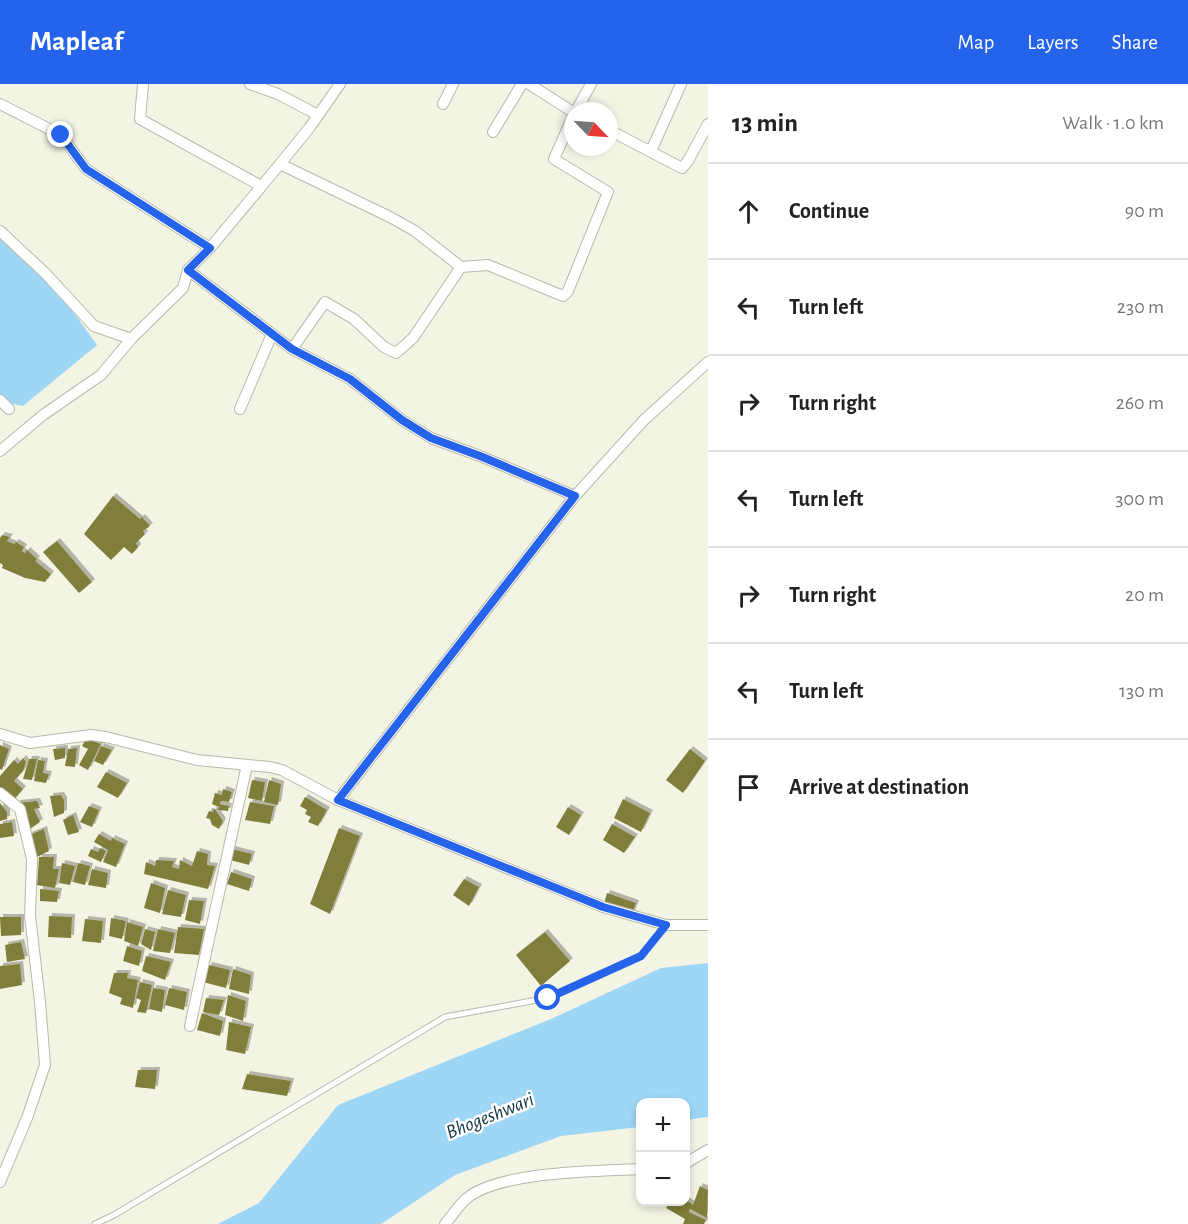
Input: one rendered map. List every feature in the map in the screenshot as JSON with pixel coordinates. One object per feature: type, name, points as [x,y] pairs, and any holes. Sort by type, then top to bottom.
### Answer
[{"type":"street","points":[[143,84],[140,119],[261,186]]},
{"type":"street","points":[[250,84],[278,94],[318,115]]},
{"type":"street","points":[[0,451],[43,415],[100,375],[131,339],[183,288],[188,270],[210,248],[280,164],[340,84]]},
{"type":"street","points":[[443,104],[453,84]]},
{"type":"street","points":[[494,132],[522,84]]},
{"type":"street","points":[[529,84],[564,107]]},
{"type":"street","points":[[580,102],[591,84]]},
{"type":"street","points":[[651,151],[681,84]]},
{"type":"street","points":[[0,104],[61,135],[86,169],[210,248]]},
{"type":"street","points":[[618,134],[682,168],[708,124]]},
{"type":"street","points":[[280,164],[415,231],[461,267],[488,266],[563,296],[568,291],[608,192],[554,159],[564,136]]},
{"type":"street","points":[[0,231],[45,273],[94,326],[131,339]]},
{"type":"street","points":[[292,349],[326,302],[354,319],[384,346],[396,353],[413,338],[461,267]]},
{"type":"street","points":[[188,270],[292,349],[350,379],[402,420],[431,438],[575,496]]},
{"type":"street","points":[[240,409],[272,334]]},
{"type":"street","points":[[338,800],[575,496],[644,420],[708,362]]},
{"type":"street","points":[[0,400],[9,409]]},
{"type":"street","points":[[0,734],[30,743],[91,735],[197,760],[282,770],[338,800],[603,907],[666,925],[708,925]]},
{"type":"street","points":[[190,1026],[247,765]]},
{"type":"street","points":[[0,793],[20,809],[32,859],[30,916],[45,1065],[27,1118],[0,1182]]},
{"type":"street","points":[[690,1161],[708,1150]]},
{"type":"street","points":[[445,1224],[466,1198],[489,1187],[546,1174],[636,1169]]},
{"type":"lane","points":[[95,1224],[114,1215],[445,1017],[548,998],[641,956],[666,925]]},
{"type":"water","points":[[0,235],[64,299],[97,345],[23,406],[9,403],[0,394]]},
{"type":"water","name":"Bhogeshwari","points":[[708,963],[708,1117],[690,1119],[690,1098],[636,1098],[636,1127],[561,1136],[455,1175],[381,1224],[218,1224],[259,1203],[338,1105],[551,1019],[661,968]]},
{"type":"building","points":[[113,496],[140,519],[142,517],[150,526],[143,531],[145,534],[136,543],[138,547],[132,554],[124,547],[111,560],[84,534]]},
{"type":"building","points":[[2,535],[10,537],[7,541],[14,544],[16,542],[24,547],[22,551],[25,553],[27,550],[37,559],[35,561],[51,574],[45,582],[25,578],[2,568],[0,538]]},
{"type":"building","points":[[57,541],[92,582],[79,593],[43,552]]},
{"type":"building","points":[[86,739],[101,744],[88,770],[79,765],[88,749],[82,746]]},
{"type":"building","points":[[0,745],[9,749],[2,770],[0,769]]},
{"type":"building","points":[[101,746],[112,750],[103,765],[94,761]]},
{"type":"building","points":[[65,748],[65,758],[55,760],[53,749]]},
{"type":"building","points":[[77,748],[75,767],[65,766],[68,749]]},
{"type":"building","points":[[690,749],[705,761],[683,793],[666,780]]},
{"type":"building","points":[[23,758],[26,762],[23,771],[14,781],[23,789],[12,802],[0,792],[0,776],[14,760],[18,764]]},
{"type":"building","points":[[29,759],[37,759],[32,780],[23,779]]},
{"type":"building","points":[[38,760],[45,761],[43,773],[49,774],[46,783],[34,781]]},
{"type":"building","points":[[106,772],[127,783],[118,798],[97,787]]},
{"type":"building","points":[[252,780],[265,782],[262,801],[248,798]]},
{"type":"building","points":[[269,780],[281,784],[278,805],[264,802]]},
{"type":"building","points":[[223,789],[232,792],[229,802],[221,801],[220,804],[229,806],[228,811],[218,810],[219,807],[212,804],[215,793],[222,795]]},
{"type":"building","points":[[61,795],[64,800],[64,813],[54,817],[50,796]]},
{"type":"building","points":[[305,797],[327,810],[318,826],[308,822],[311,817],[305,814],[307,810],[300,806]]},
{"type":"building","points":[[623,799],[650,813],[641,832],[614,818]]},
{"type":"building","points":[[37,801],[40,808],[34,809],[40,822],[30,829],[17,803]]},
{"type":"building","points":[[250,802],[274,806],[270,824],[245,820]]},
{"type":"building","points":[[0,803],[7,812],[7,819],[0,821]]},
{"type":"building","points":[[89,806],[99,810],[92,827],[80,822]]},
{"type":"building","points":[[568,807],[581,815],[569,835],[556,827]]},
{"type":"building","points":[[214,808],[223,821],[219,829],[212,825],[210,819],[206,818],[209,811],[213,812]]},
{"type":"building","points":[[73,815],[79,832],[68,835],[63,820]]},
{"type":"building","points":[[12,822],[14,836],[0,838],[0,824]]},
{"type":"building","points":[[612,824],[635,837],[624,853],[603,840]]},
{"type":"building","points":[[339,828],[360,836],[330,914],[310,904]]},
{"type":"building","points":[[44,829],[49,851],[35,858],[29,835]]},
{"type":"building","points":[[99,834],[111,841],[112,838],[125,844],[116,867],[103,862],[108,850],[94,842]]},
{"type":"building","points":[[100,848],[106,851],[101,862],[88,856],[91,849],[98,852]]},
{"type":"building","points":[[232,849],[252,854],[249,865],[230,860]]},
{"type":"building","points":[[197,851],[208,854],[207,865],[215,866],[208,889],[144,874],[146,862],[155,866],[156,860],[174,861],[172,867],[179,869],[180,860],[192,866]]},
{"type":"building","points":[[39,857],[54,857],[53,869],[59,869],[55,888],[37,885]]},
{"type":"building","points":[[62,863],[75,866],[70,885],[59,883]]},
{"type":"building","points":[[78,863],[90,866],[85,885],[73,882]]},
{"type":"building","points":[[92,869],[108,873],[106,888],[88,885]]},
{"type":"building","points":[[231,872],[252,879],[249,891],[227,884]]},
{"type":"building","points":[[464,879],[479,887],[469,906],[453,895]]},
{"type":"building","points":[[151,883],[165,888],[160,913],[144,908]]},
{"type":"building","points":[[40,889],[59,891],[57,902],[40,901]]},
{"type":"building","points":[[168,890],[186,895],[181,917],[162,914]]},
{"type":"building","points":[[607,893],[636,903],[631,916],[603,907]]},
{"type":"building","points":[[189,900],[204,901],[200,924],[185,920]]},
{"type":"building","points":[[49,916],[72,917],[71,938],[48,937]]},
{"type":"building","points":[[0,917],[21,917],[21,935],[1,936]]},
{"type":"building","points":[[111,918],[126,921],[122,939],[109,936]]},
{"type":"building","points":[[85,919],[103,921],[101,943],[82,941]]},
{"type":"building","points":[[127,922],[143,927],[138,946],[124,941]]},
{"type":"building","points":[[178,927],[204,929],[199,955],[174,953]]},
{"type":"building","points":[[145,929],[155,932],[151,950],[141,944]]},
{"type":"building","points":[[158,929],[175,933],[170,953],[153,951]]},
{"type":"building","points":[[545,932],[570,961],[541,986],[516,955]]},
{"type":"building","points":[[21,942],[25,959],[7,962],[5,945]]},
{"type":"building","points":[[127,946],[142,951],[139,966],[123,961]]},
{"type":"building","points":[[146,956],[171,962],[165,980],[142,971]]},
{"type":"building","points":[[20,964],[22,985],[0,989],[0,966]]},
{"type":"building","points":[[209,965],[230,970],[226,988],[203,982]]},
{"type":"building","points":[[233,969],[251,975],[249,994],[229,989]]},
{"type":"building","points":[[114,973],[128,973],[127,978],[138,980],[133,1008],[120,1004],[122,998],[109,993]]},
{"type":"building","points":[[140,982],[152,985],[146,1013],[137,1012],[141,1000],[136,998]]},
{"type":"building","points":[[153,988],[165,990],[162,1012],[149,1009]]},
{"type":"building","points":[[169,988],[187,992],[184,1010],[165,1005]]},
{"type":"building","points":[[228,995],[246,1001],[243,1021],[225,1015]]},
{"type":"building","points":[[206,998],[224,1000],[219,1015],[203,1012]]},
{"type":"building","points":[[202,1013],[223,1021],[220,1036],[197,1030]]},
{"type":"building","points":[[229,1022],[251,1027],[245,1054],[226,1050]]},
{"type":"building","points":[[138,1070],[157,1070],[155,1089],[135,1087]]},
{"type":"building","points":[[247,1074],[291,1081],[287,1096],[242,1089]]},
{"type":"building","points":[[700,1186],[708,1190],[707,1218],[690,1209],[689,1212],[706,1220],[704,1224],[683,1224],[685,1219],[666,1208],[667,1206],[690,1206],[690,1203],[693,1205]]},
{"type":"route","points":[[61,135],[86,169],[210,248],[188,270],[292,349],[350,379],[402,420],[431,438],[575,496],[338,800],[603,907],[666,925],[641,956],[548,998]]}]
